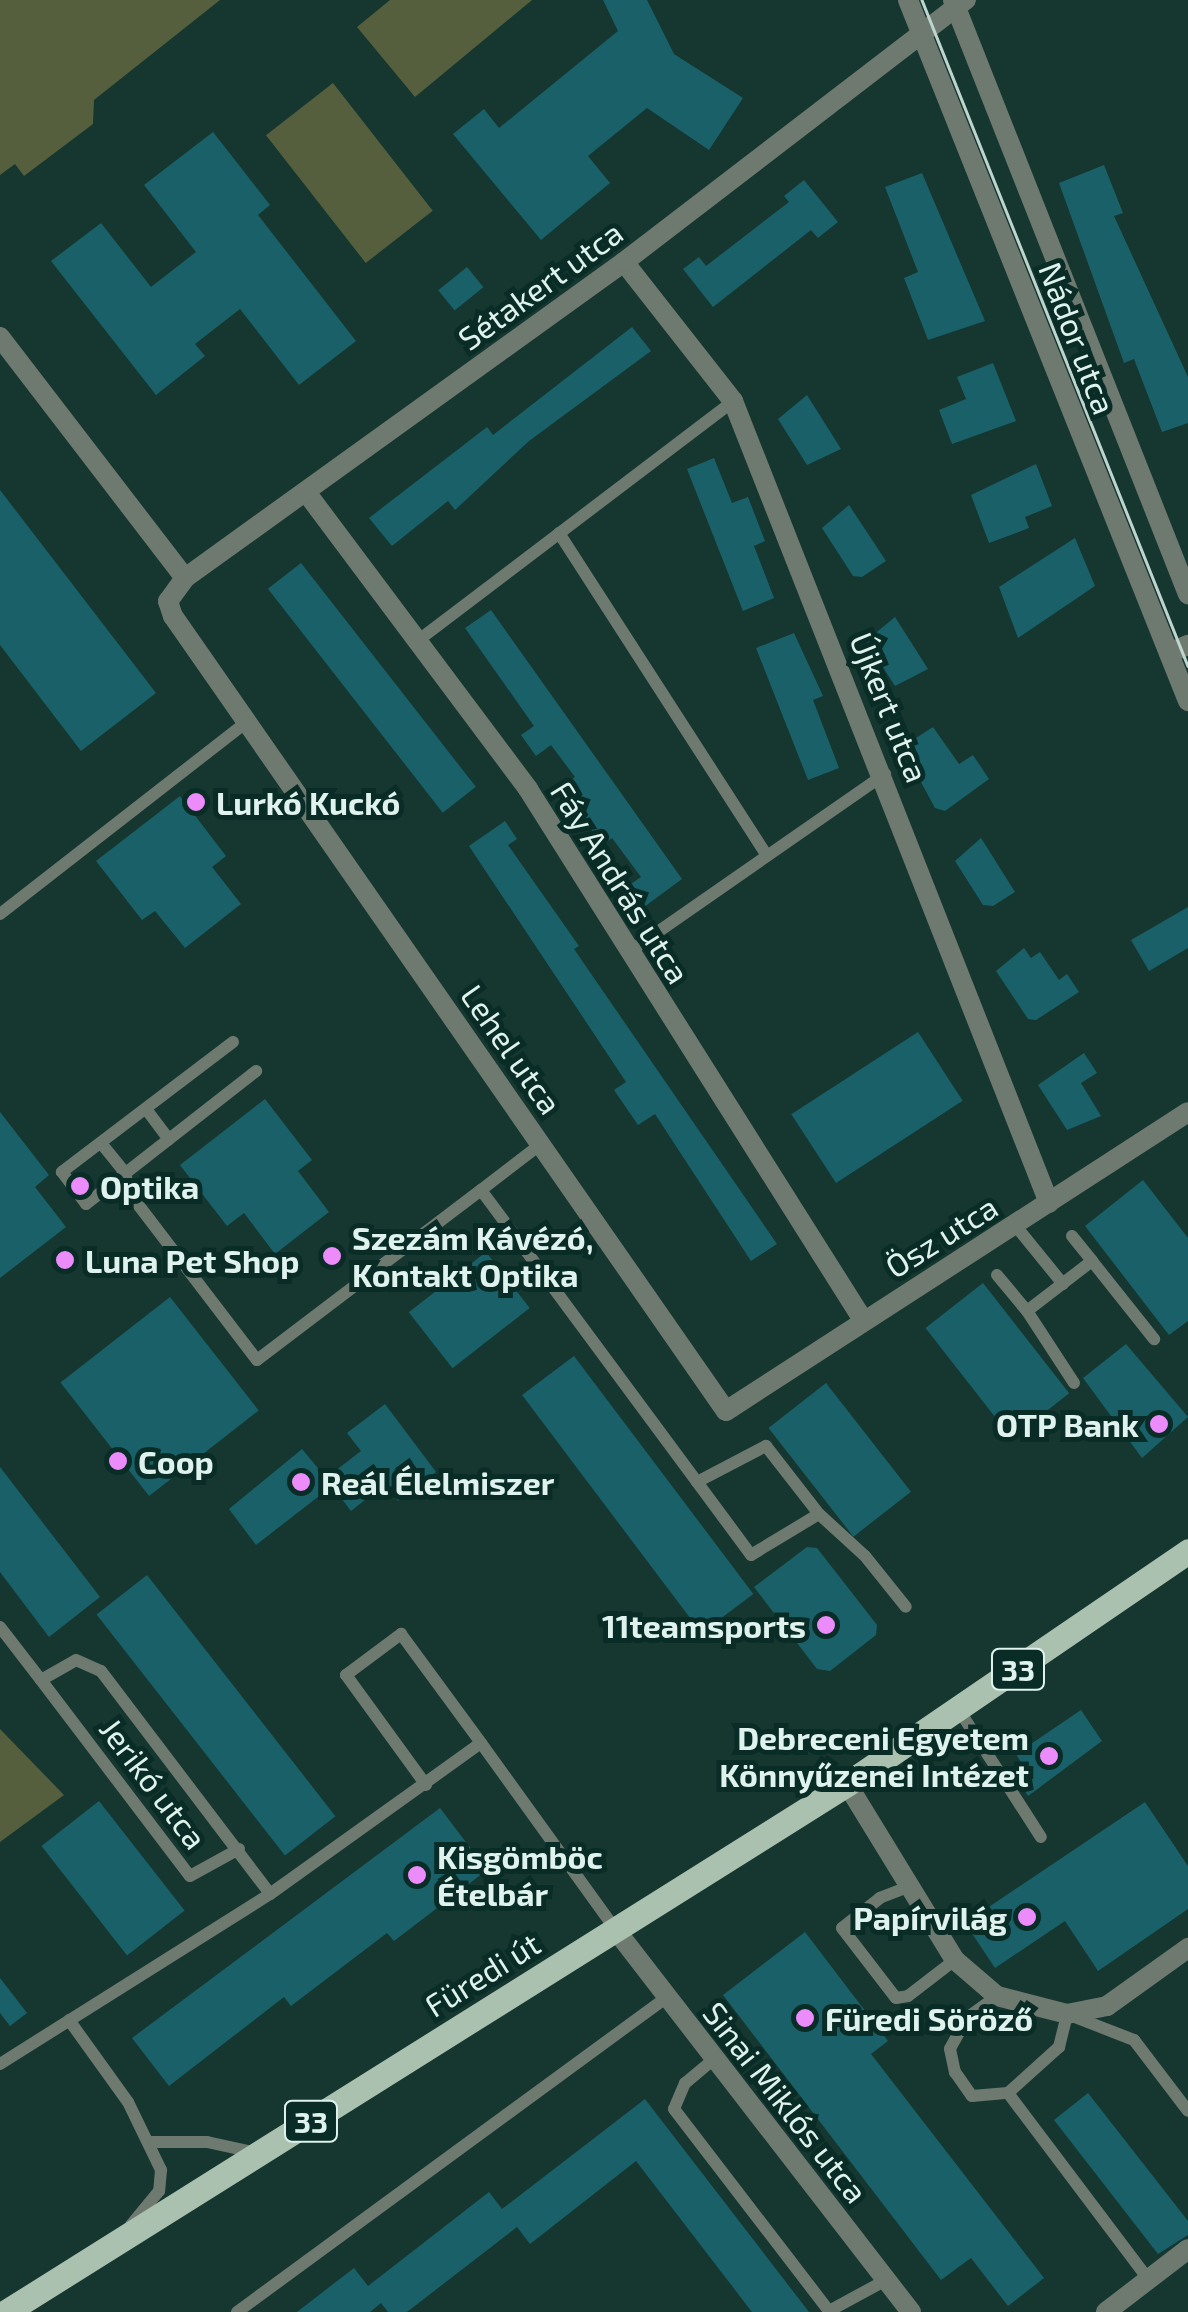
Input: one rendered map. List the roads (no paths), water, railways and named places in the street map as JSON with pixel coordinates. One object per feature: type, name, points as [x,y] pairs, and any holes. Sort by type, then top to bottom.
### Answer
[{"type":"main road","name":"Füredi út","points":[[6,2312],[847,1784],[1184,1561]]},
{"type":"street","name":"Nádor utca","points":[[908,0],[925,31],[1179,649],[1188,701]]},
{"type":"street","name":"Nádor utca","points":[[958,2],[1188,594]]},
{"type":"street","name":"Sétakert utca","points":[[185,578],[624,262],[958,2]]},
{"type":"street","name":"Újkert utca","points":[[624,262],[733,401],[885,774],[1049,1203]]},
{"type":"street","points":[[0,336],[185,578]]},
{"type":"street","name":"Fáy András utca","points":[[306,492],[420,639],[528,789],[864,1320]]},
{"type":"street","name":"Lehel utca","points":[[185,578],[168,601],[174,616],[726,1411]]},
{"type":"street","name":"Ösz utca","points":[[726,1411],[1188,1112]]},
{"type":"street","points":[[847,1784],[956,1960],[997,1996],[1067,2014],[1108,2006],[1188,1948]]},
{"type":"street","name":"Sinai Miklós utca","points":[[615,1929],[911,2312]]},
{"type":"street","points":[[1106,2312],[1188,2249]]},
{"type":"lane","points":[[420,639],[733,401]]},
{"type":"lane","points":[[560,532],[767,856]]},
{"type":"lane","points":[[0,914],[247,722]]},
{"type":"lane","points":[[629,952],[885,774]]},
{"type":"lane","points":[[233,1042],[62,1172],[86,1204],[256,1071]]},
{"type":"lane","points":[[146,1108],[169,1138]]},
{"type":"lane","points":[[100,1143],[124,1173],[130,1194],[257,1360],[542,1144]]},
{"type":"lane","points":[[481,1190],[751,1555],[819,1514]]},
{"type":"lane","points":[[1015,1225],[1063,1284]]},
{"type":"lane","points":[[1072,1236],[1154,1339]]},
{"type":"lane","points":[[1028,1311],[1092,1262]]},
{"type":"lane","points":[[997,1275],[1028,1311],[1074,1383]]},
{"type":"lane","points":[[697,1482],[766,1446],[819,1514],[865,1556],[906,1608]]},
{"type":"lane","name":"Jerikó utca","points":[[0,1627],[190,1876],[239,1849]]},
{"type":"lane","points":[[426,1785],[346,1675],[402,1634],[615,1929]]},
{"type":"lane","name":"Jerikó utca","points":[[41,1680],[76,1660],[101,1672],[270,1894]]},
{"type":"lane","points":[[959,1710],[1041,1836]]},
{"type":"lane","points":[[0,2064],[270,1894],[481,1742]]},
{"type":"lane","points":[[908,1887],[880,1898],[842,1928],[896,1998],[908,1996],[956,1960]]},
{"type":"lane","points":[[997,1996],[967,2018],[950,2049],[955,2072],[972,2096],[1008,2093],[1058,2047],[1067,2014],[1134,2040],[1188,2111]]},
{"type":"lane","points":[[238,2312],[667,1997]]},
{"type":"lane","points":[[70,2020],[152,2142],[161,2170],[159,2191],[121,2238]]},
{"type":"lane","points":[[714,2059],[686,2083],[674,2109],[830,2311],[886,2280]]},
{"type":"lane","points":[[1008,2093],[1148,2279]]},
{"type":"lane","points":[[152,2142],[207,2142],[260,2154]]},
{"type":"tram line","points":[[922,0],[1188,666]]},
{"type":"place","name":"Lurkó Kuckó","points":[[196,802]]},
{"type":"place","name":"Optika","points":[[80,1186]]},
{"type":"place","name":"Szezám Kávézó, Kontakt Optika","points":[[332,1256]]},
{"type":"place","name":"Luna Pet Shop","points":[[65,1260]]},
{"type":"place","name":"OTP Bank","points":[[1159,1424]]},
{"type":"place","name":"Coop","points":[[118,1461]]},
{"type":"place","name":"Reál Élelmiszer","points":[[301,1482]]},
{"type":"place","name":"11teamsports","points":[[826,1625]]},
{"type":"place","name":"Debreceni Egyetem Könnyűzenei Intézet","points":[[1049,1756]]},
{"type":"place","name":"Kisgömböc Ételbár","points":[[417,1875]]},
{"type":"place","name":"Papírvilág","points":[[1027,1917]]},
{"type":"place","name":"Füredi Söröző","points":[[805,2018]]}]
